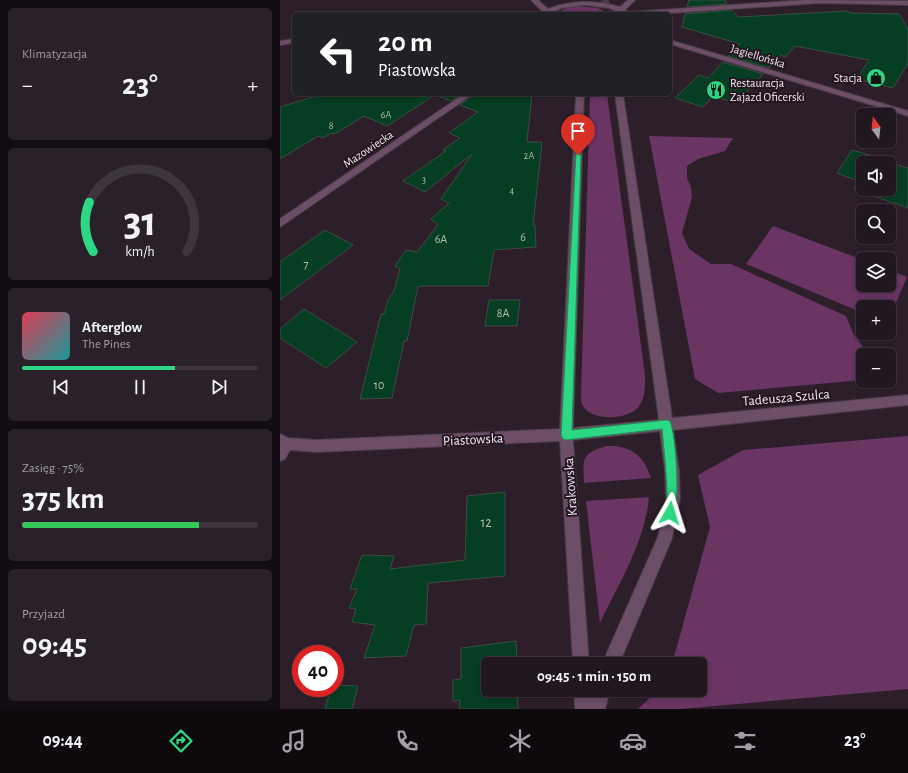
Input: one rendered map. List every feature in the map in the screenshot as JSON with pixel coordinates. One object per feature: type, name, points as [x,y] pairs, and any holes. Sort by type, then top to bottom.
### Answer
[{"type":"street","points":[[534,0],[544,12]]},
{"type":"street","points":[[546,12],[558,4],[584,0],[609,3],[626,12],[820,1],[908,3]]},
{"type":"street","points":[[626,12],[632,0]]},
{"type":"street","points":[[280,43],[292,41]]},
{"type":"street","name":"Jagiellońska","points":[[672,43],[908,114]]},
{"type":"street","name":"Mazowiecka","points":[[280,224],[467,96]]},
{"type":"street","name":"Krakowska","points":[[580,96],[566,435],[581,657]]},
{"type":"street","points":[[613,657],[665,538],[673,500],[672,471],[666,424],[619,96]]},
{"type":"street","name":"Tadeusza Szulca","points":[[666,424],[908,400]]},
{"type":"street","name":"Piastowska","points":[[282,446],[317,446],[566,435],[666,424]]},
{"type":"street","points":[[583,697],[584,709]]},
{"type":"street","points":[[596,709],[599,697]]},
{"type":"shaded area","points":[[576,6],[598,8],[605,12],[559,12],[566,8]]},
{"type":"shaded area","points":[[590,96],[607,96],[645,375],[645,386],[640,405],[629,414],[620,416],[603,417],[594,415],[582,405]]},
{"type":"shaded area","points":[[649,136],[733,138],[725,151],[698,159],[687,166],[687,178],[691,187],[692,197],[682,233],[689,249],[711,264],[731,264],[846,316],[856,340],[858,340],[864,348],[856,348],[856,381],[718,393],[695,379]]},
{"type":"shaded area","points":[[773,226],[856,257],[856,292],[896,292],[896,273],[907,277],[896,303],[896,300],[856,300],[856,310],[746,264]]},
{"type":"shaded area","points":[[908,436],[908,689],[680,709],[638,709],[651,697],[707,697],[707,657],[674,657],[710,527],[698,475],[743,450]]},
{"type":"shaded area","points":[[607,446],[623,447],[635,453],[644,463],[651,478],[584,483],[585,458],[592,451]]},
{"type":"shaded area","points":[[649,497],[647,514],[637,546],[600,623],[586,501]]},
{"type":"building","points":[[689,0],[725,0],[727,4],[687,7]]},
{"type":"building","points":[[732,10],[738,17],[848,11],[850,13],[899,14],[908,29],[908,63],[893,88],[857,79],[869,60],[795,46],[785,57],[781,55],[769,68],[728,56],[740,44],[682,27],[685,14]]},
{"type":"building","name":"Restauracja Zajazd Oficerski","points":[[723,62],[763,74],[736,103],[713,96],[703,107],[675,98],[699,75],[708,78]]},
{"type":"building","points":[[316,96],[433,96],[387,126],[364,116],[335,134],[332,133],[323,138],[318,136],[280,159],[280,107]]},
{"type":"building","points":[[438,96],[458,96],[451,101]]},
{"type":"building","points":[[471,96],[532,96],[527,142],[542,142],[533,226],[535,225],[536,247],[494,250],[488,286],[418,286],[407,341],[404,341],[392,398],[360,399],[381,314],[384,314],[388,300],[394,291],[400,269],[395,266],[406,250],[417,252],[438,225],[431,219],[449,203],[441,199],[472,154],[425,192],[403,181],[446,151],[443,150],[460,138],[449,133],[478,112],[460,105]]},
{"type":"building","points":[[852,150],[874,156],[856,156],[856,180],[837,173]]},
{"type":"building","points":[[896,165],[908,168],[908,208],[874,196],[896,196]]},
{"type":"building","points":[[325,230],[353,245],[280,300],[280,262]]},
{"type":"building","points":[[489,300],[520,300],[517,326],[485,326]]},
{"type":"building","points":[[304,309],[357,342],[326,368],[280,338],[280,329]]},
{"type":"building","points":[[505,492],[505,576],[428,583],[426,624],[414,625],[406,656],[364,658],[375,625],[352,622],[356,609],[349,608],[357,589],[350,589],[362,555],[394,556],[390,569],[465,560],[467,496]]},
{"type":"building","points":[[516,641],[517,657],[481,657],[481,697],[517,697],[518,709],[459,709],[460,700],[453,701],[453,680],[461,679],[461,648]]},
{"type":"building","points":[[344,685],[358,686],[352,709],[325,709],[328,697],[344,697]]},
{"type":"tunnel","points":[[605,0],[607,12]]},
{"type":"place","name":"Stacja","points":[[876,78]]},
{"type":"place","name":"Restauracja Zajazd Oficerski","points":[[716,90]]},
{"type":"route","points":[[578,155],[566,435],[666,424],[672,471],[673,500],[670,513]]}]
